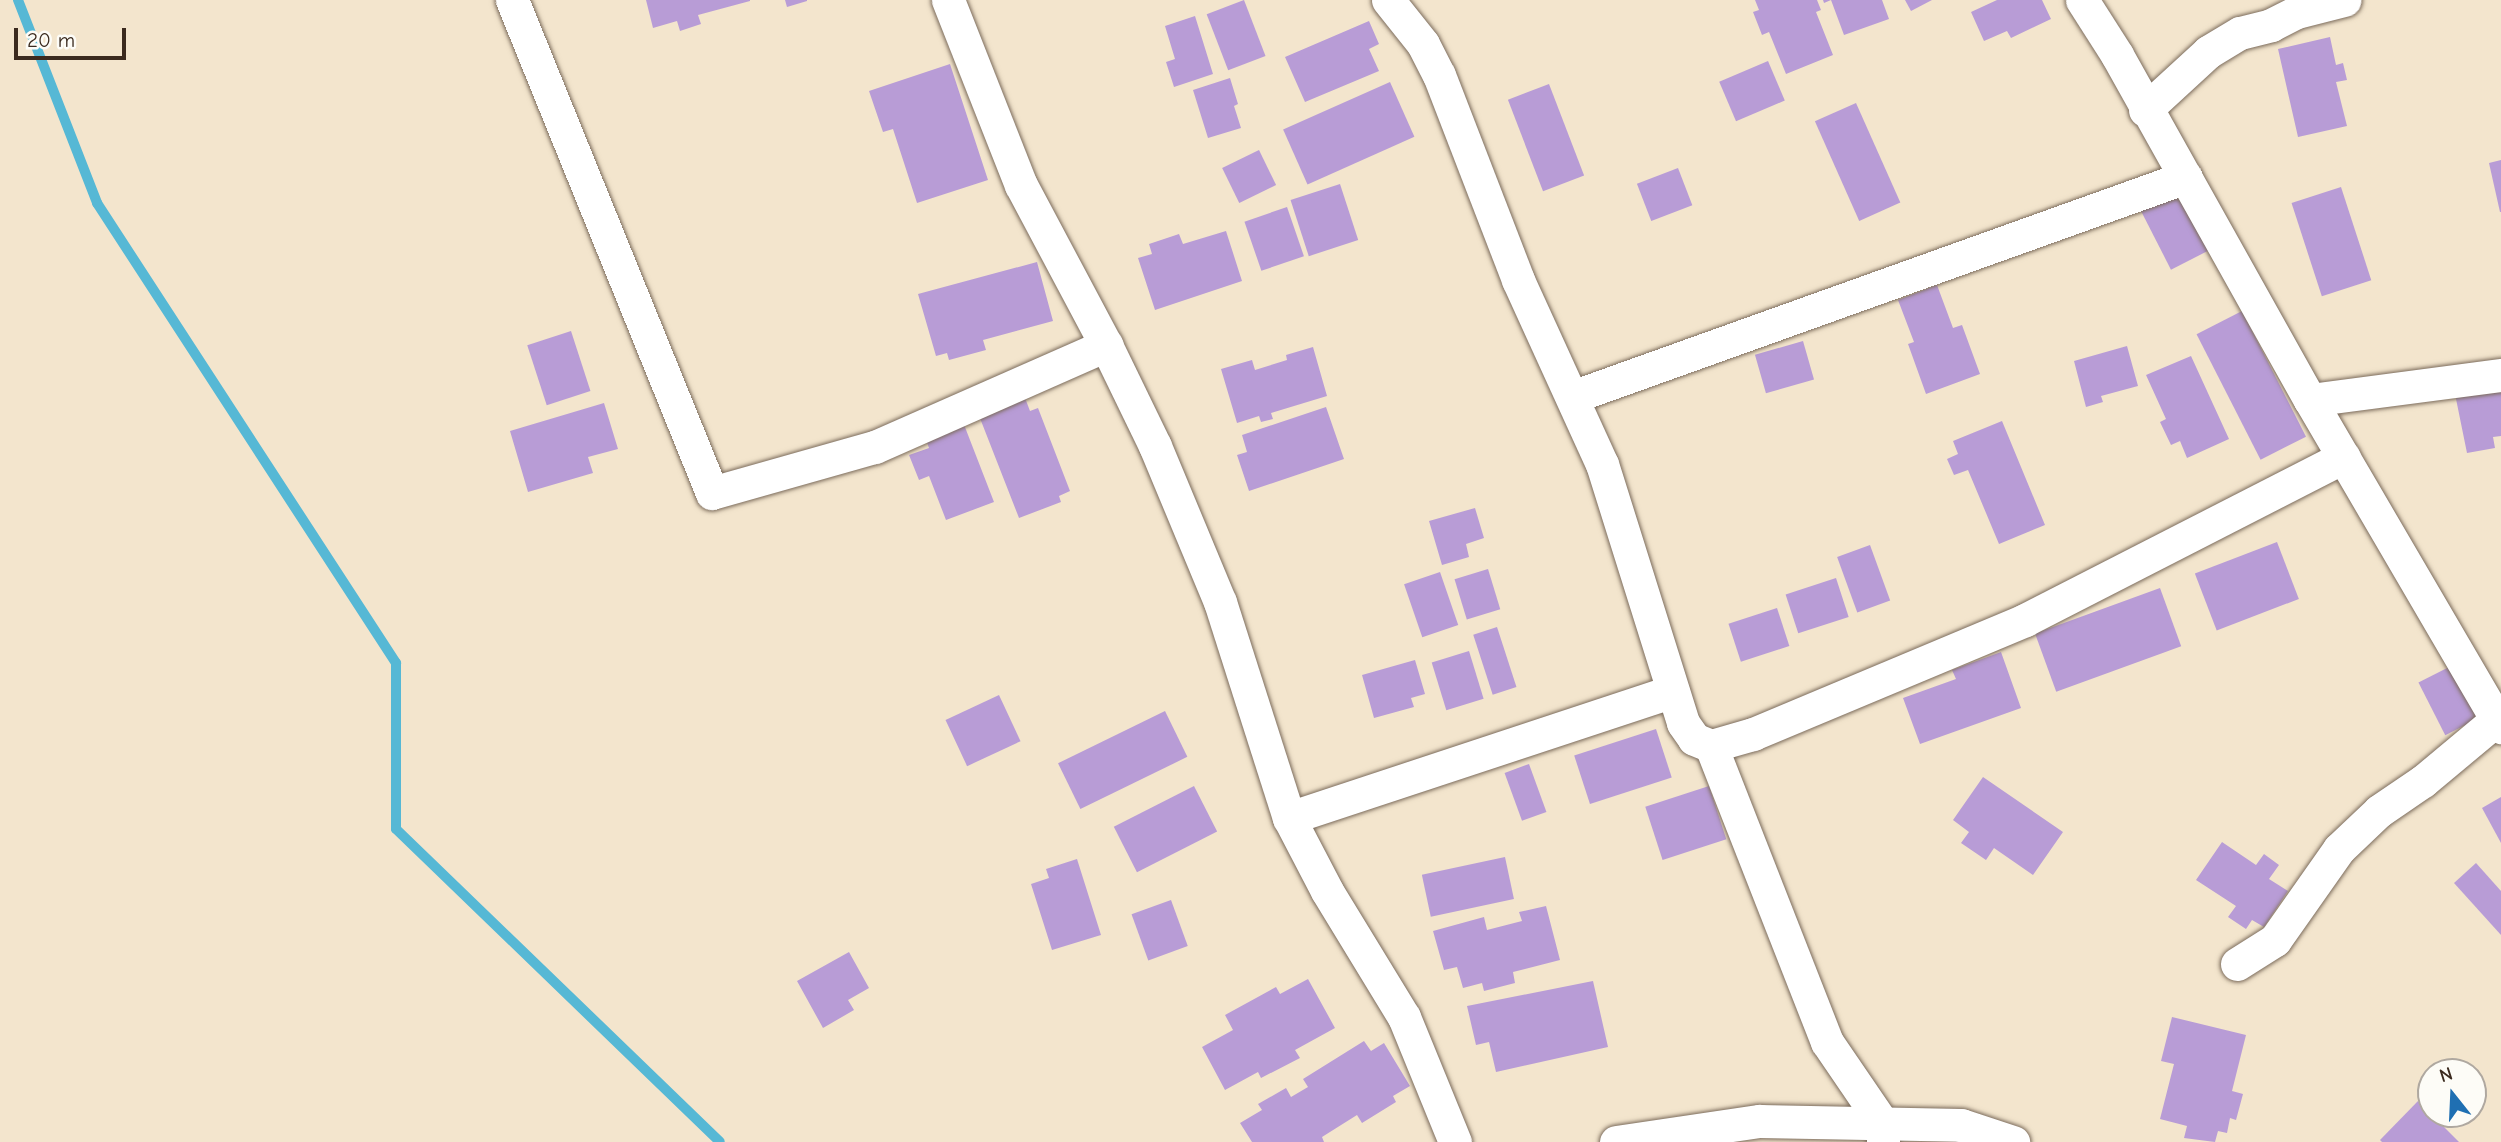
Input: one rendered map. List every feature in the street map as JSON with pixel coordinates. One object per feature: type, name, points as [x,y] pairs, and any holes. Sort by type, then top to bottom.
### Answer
[{"type":"street","points":[[512,0],[712,494],[875,447],[1107,345]]},
{"type":"street","points":[[948,0],[1021,186],[1107,345],[1154,446],[1220,602],[1289,818],[1327,891],[1404,1017],[1455,1142]]},
{"type":"street","points":[[1388,0],[1423,44],[1439,75],[1518,280],[1602,464],[1672,691],[1688,731],[1694,739],[1711,746],[1753,734],[2025,620],[2344,457]]},
{"type":"street","points":[[2082,0],[2117,55],[2145,110],[2186,177],[2310,400],[2499,720],[2371,818],[2339,849],[2275,940],[2236,964]]},
{"type":"street","points":[[2145,110],[2208,52],[2240,33],[2271,24],[2297,12],[2344,0]]},
{"type":"street","points":[[1572,397],[2186,177]]},
{"type":"street","points":[[2310,400],[2501,375]]},
{"type":"street","points":[[1289,818],[1672,691]]},
{"type":"street","points":[[1711,746],[1827,1042],[1883,1133]]},
{"type":"street","points":[[1616,1142],[1759,1121],[1883,1133],[1961,1125],[2013,1142]]},
{"type":"building","points":[[646,0],[750,1],[698,15],[701,24],[680,31],[677,21],[653,28]]},
{"type":"building","points":[[785,0],[807,0],[807,1],[787,7]]},
{"type":"building","points":[[1244,0],[1266,56],[1228,70],[1207,14]]},
{"type":"building","points":[[1755,0],[1817,0],[1821,10],[1816,12],[1833,55],[1786,74],[1769,32],[1762,35],[1753,12],[1759,10]]},
{"type":"building","points":[[1831,0],[1882,0],[1889,19],[1844,35]]},
{"type":"building","points":[[1905,0],[1932,0],[1911,11]]},
{"type":"building","points":[[1997,0],[2042,0],[2051,19],[2011,38],[2007,31],[1984,41],[1971,12]]},
{"type":"building","points":[[1195,16],[1213,74],[1174,87],[1166,62],[1175,59],[1165,26]]},
{"type":"building","points":[[1369,21],[1379,44],[1369,49],[1379,71],[1305,102],[1285,57]]},
{"type":"building","points":[[2330,37],[2336,65],[2343,63],[2347,80],[2336,82],[2347,126],[2298,137],[2278,49]]},
{"type":"building","points":[[1768,61],[1785,101],[1736,121],[1719,82]]},
{"type":"building","points":[[950,64],[988,180],[917,203],[893,129],[883,132],[869,91]]},
{"type":"building","points":[[1230,78],[1238,104],[1234,106],[1241,128],[1208,138],[1193,90]]},
{"type":"building","points":[[1390,82],[1414,137],[1308,184],[1283,130]]},
{"type":"building","points":[[1549,84],[1584,175],[1543,191],[1508,100]]},
{"type":"building","points":[[1856,103],[1900,203],[1859,221],[1815,121]]},
{"type":"building","points":[[1259,150],[1276,185],[1239,203],[1222,168]]},
{"type":"building","points":[[2501,160],[2501,212],[2500,212],[2489,163]]},
{"type":"building","points":[[1678,168],[1692,205],[1651,221],[1637,184]]},
{"type":"building","points":[[1340,184],[1358,240],[1309,256],[1291,200]]},
{"type":"building","points":[[2341,187],[2371,280],[2322,296],[2292,203]]},
{"type":"building","points":[[2182,190],[2212,249],[2171,270],[2141,211]]},
{"type":"building","points":[[1287,207],[1304,256],[1261,271],[1244,222]]},
{"type":"building","points":[[1226,231],[1242,281],[1155,310],[1138,258],[1152,254],[1149,244],[1179,234],[1183,244]]},
{"type":"building","points":[[1037,262],[1053,321],[983,340],[986,350],[949,360],[947,353],[936,356],[918,294]]},
{"type":"building","points":[[1937,285],[1953,328],[1962,325],[1980,374],[1926,394],[1908,344],[1914,342],[1898,300]]},
{"type":"building","points":[[2242,311],[2306,437],[2261,460],[2197,334]]},
{"type":"building","points":[[571,331],[590,391],[547,405],[527,345]]},
{"type":"building","points":[[1803,341],[1814,379],[1766,393],[1755,355]]},
{"type":"building","points":[[2127,346],[2138,386],[2101,396],[2103,402],[2086,407],[2074,361]]},
{"type":"building","points":[[1313,347],[1327,396],[1271,413],[1273,419],[1261,422],[1259,416],[1237,423],[1221,369],[1252,360],[1255,370],[1287,360],[1286,355]]},
{"type":"building","points":[[2191,356],[2229,439],[2187,458],[2180,441],[2171,445],[2160,422],[2166,419],[2146,375]]},
{"type":"building","points":[[2501,385],[2501,436],[2493,437],[2495,448],[2467,453],[2455,394]]},
{"type":"building","points":[[1022,390],[1030,411],[1038,408],[1070,491],[1059,496],[1061,502],[1019,518],[976,408]]},
{"type":"building","points":[[604,403],[618,449],[588,457],[593,473],[528,492],[510,431]]},
{"type":"building","points":[[1326,407],[1344,459],[1249,491],[1237,455],[1247,452],[1242,435]]},
{"type":"building","points":[[2002,421],[2045,525],[1999,544],[1968,470],[1954,475],[1947,459],[1958,454],[1953,441]]},
{"type":"building","points":[[963,422],[994,502],[946,520],[929,476],[919,480],[909,455],[929,448],[925,437]]},
{"type":"building","points":[[1475,508],[1484,538],[1466,544],[1469,557],[1442,565],[1429,521]]},
{"type":"building","points":[[2277,542],[2299,599],[2217,630],[2195,574]]},
{"type":"building","points":[[1870,545],[1890,600],[1857,612],[1837,557]]},
{"type":"building","points":[[1488,569],[1500,609],[1467,619],[1455,579]]},
{"type":"building","points":[[1440,572],[1458,625],[1422,637],[1404,584]]},
{"type":"building","points":[[1836,578],[1849,617],[1798,633],[1786,594]]},
{"type":"building","points":[[2160,588],[2181,646],[2056,692],[2035,633]]},
{"type":"building","points":[[1777,608],[1789,646],[1741,662],[1728,624]]},
{"type":"building","points":[[1497,627],[1516,687],[1493,695],[1473,635]]},
{"type":"building","points":[[1469,651],[1484,699],[1446,710],[1432,662]]},
{"type":"building","points":[[2001,652],[2021,708],[1920,744],[1903,698],[1956,679],[1952,670]]},
{"type":"building","points":[[1415,660],[1425,694],[1411,698],[1414,707],[1374,718],[1362,675]]},
{"type":"building","points":[[2455,664],[2482,717],[2445,735],[2418,683]]},
{"type":"building","points":[[999,695],[1021,741],[967,766],[946,720]]},
{"type":"building","points":[[1165,711],[1187,757],[1080,809],[1058,763]]},
{"type":"building","points":[[1656,729],[1672,778],[1590,804],[1574,756]]},
{"type":"building","points":[[1529,764],[1546,812],[1522,821],[1505,773]]},
{"type":"building","points":[[1983,777],[2063,832],[2033,875],[1994,848],[1986,860],[1961,843],[1969,832],[1953,820]]},
{"type":"building","points":[[1194,786],[1217,831],[1137,872],[1114,827]]},
{"type":"building","points":[[1709,786],[1726,839],[1663,860],[1645,807]]},
{"type":"building","points":[[2501,797],[2501,843],[2482,808]]},
{"type":"building","points":[[2222,842],[2256,865],[2264,854],[2279,865],[2269,879],[2288,891],[2264,927],[2252,920],[2246,929],[2228,917],[2236,906],[2196,880]]},
{"type":"building","points":[[1505,857],[1514,899],[1431,917],[1422,875]]},
{"type":"building","points":[[1077,859],[1101,935],[1052,950],[1031,884],[1049,878],[1046,869]]},
{"type":"building","points":[[2476,863],[2501,891],[2501,935],[2454,883]]},
{"type":"building","points":[[1171,900],[1188,946],[1148,960],[1132,914]]},
{"type":"building","points":[[1546,906],[1560,960],[1513,972],[1515,983],[1484,991],[1482,983],[1463,988],[1457,967],[1444,970],[1433,931],[1484,917],[1487,930],[1522,921],[1519,912]]},
{"type":"building","points":[[849,952],[869,988],[848,1000],[854,1010],[823,1028],[797,981]]},
{"type":"building","points":[[1308,979],[1335,1028],[1295,1050],[1300,1058],[1261,1078],[1258,1072],[1225,1090],[1202,1047],[1233,1030],[1225,1015],[1276,987],[1280,994]]},
{"type":"building","points":[[1593,981],[1608,1047],[1496,1072],[1489,1042],[1476,1045],[1467,1006]]},
{"type":"building","points":[[2172,1017],[2246,1035],[2232,1091],[2243,1094],[2236,1120],[2230,1118],[2227,1133],[2218,1131],[2215,1142],[2184,1138],[2187,1126],[2160,1119],[2174,1064],[2161,1061]]},
{"type":"building","points":[[1364,1041],[1371,1051],[1384,1043],[1410,1086],[1393,1096],[1396,1102],[1362,1123],[1357,1115],[1322,1137],[1324,1142],[1252,1142],[1240,1123],[1262,1110],[1258,1104],[1286,1088],[1291,1097],[1308,1087],[1303,1079]]},
{"type":"building","points":[[2417,1102],[2417,1128],[2445,1128],[2459,1142],[2382,1142],[2380,1140]]},
{"type":"waterway","points":[[18,0],[97,203],[396,663],[396,829],[720,1142]]}]
